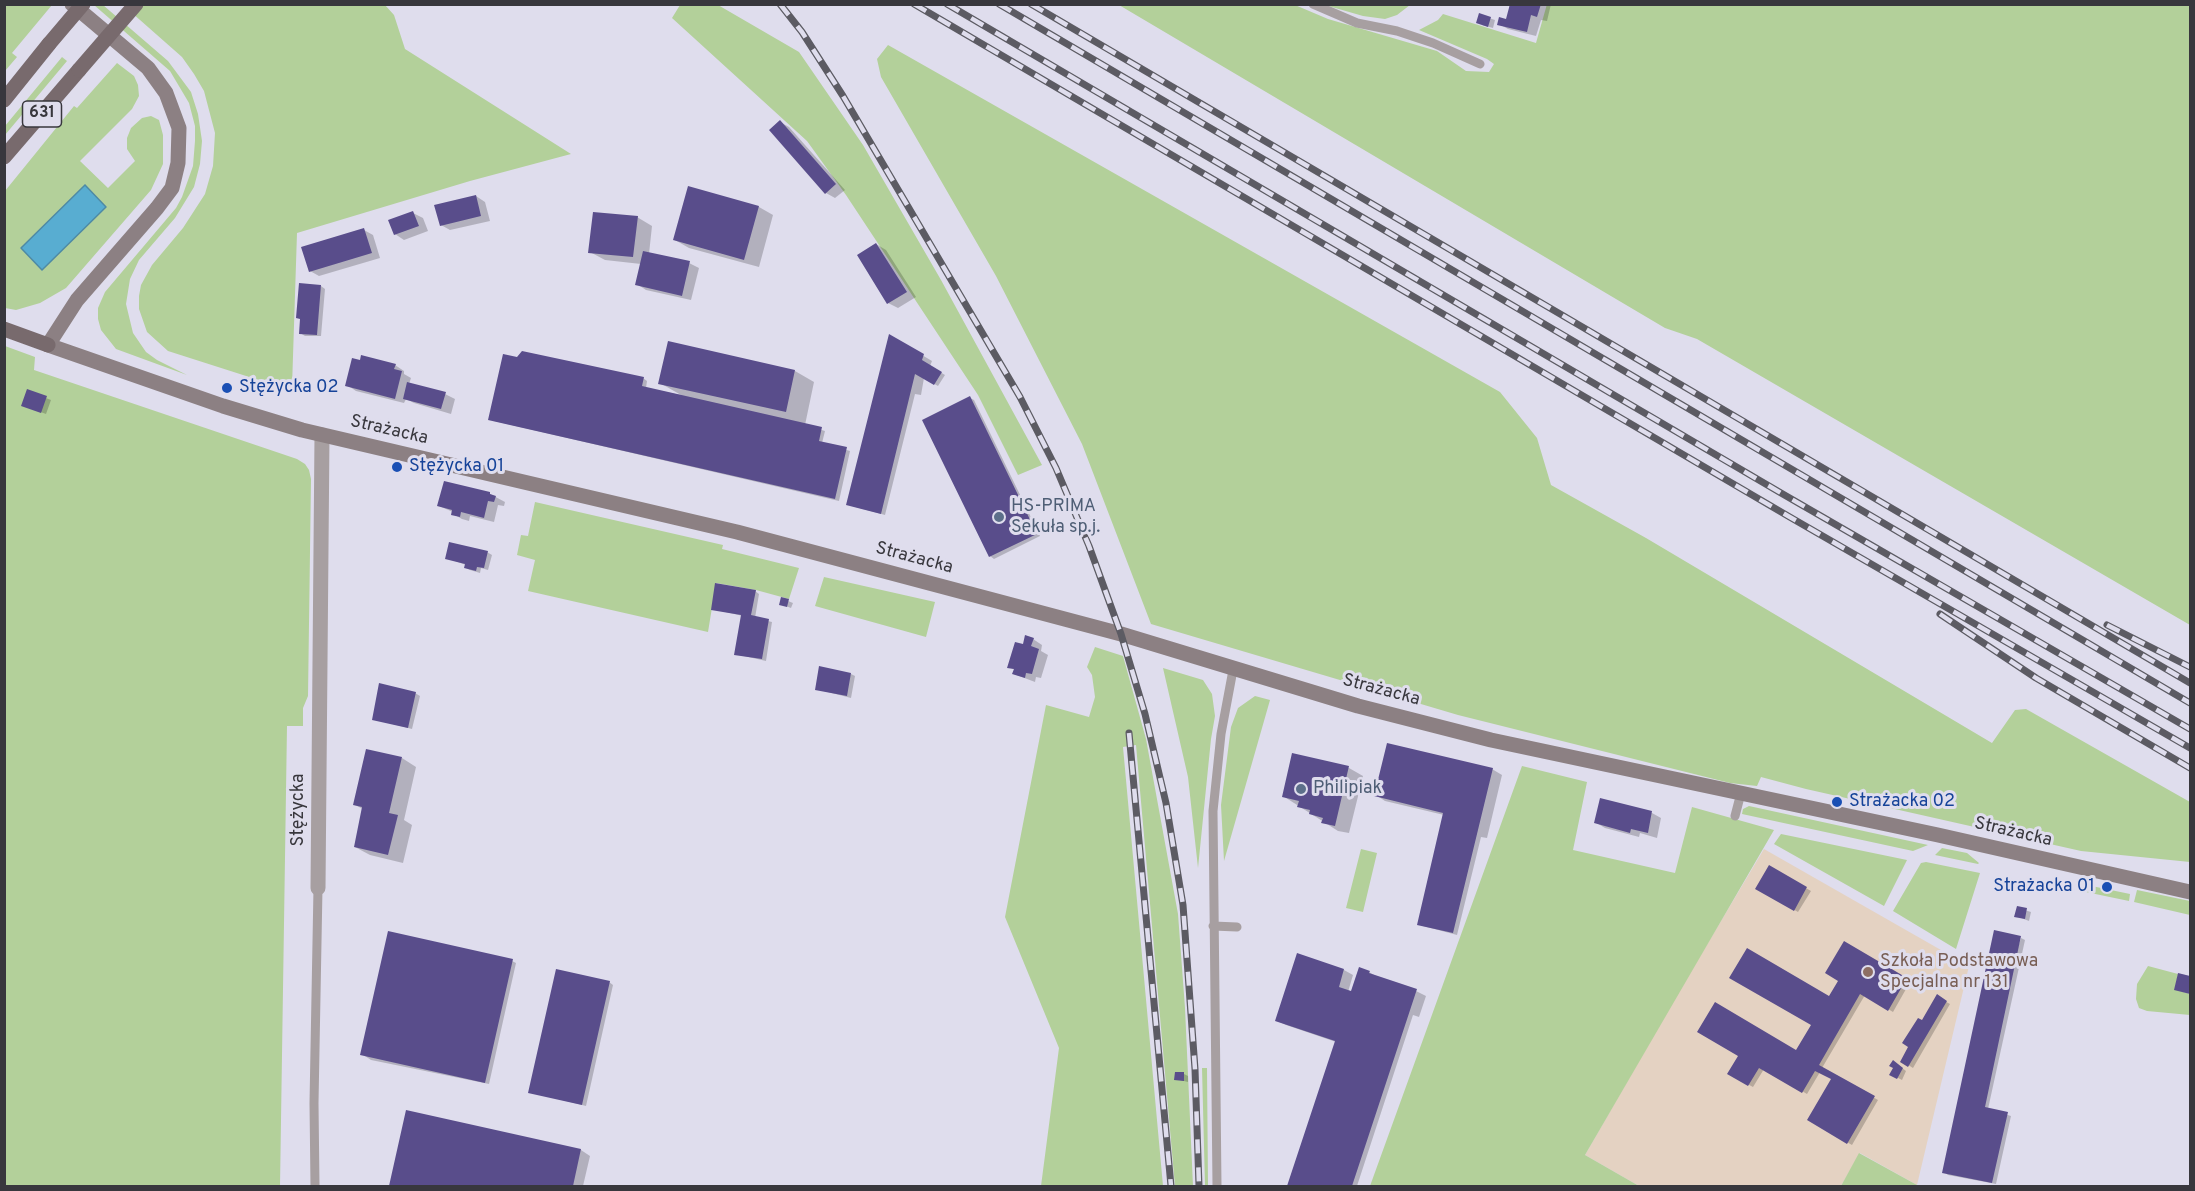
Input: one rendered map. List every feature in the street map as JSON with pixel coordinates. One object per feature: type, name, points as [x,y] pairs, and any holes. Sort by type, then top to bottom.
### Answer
[{"type":"main road","points":[[4,329],[48,345],[77,300],[158,208],[171,188],[178,163],[179,128],[166,93],[148,68],[72,4]]},
{"type":"main road","name":"631","points":[[4,100],[83,4]]},
{"type":"main road","name":"631","points":[[4,157],[136,4]]},
{"type":"main road","name":"Strażacka","points":[[48,345],[223,406],[322,435],[737,532],[1121,634],[1233,670],[1358,706],[1491,740],[2190,892]]},
{"type":"street","name":"Stężycka","points":[[318,888],[322,435]]},
{"type":"lane","points":[[1313,4],[1357,23],[1397,31],[1480,64]]},
{"type":"lane","points":[[1217,1186],[1212,841],[1216,773],[1233,670]]},
{"type":"lane","points":[[1735,816],[1742,793]]},
{"type":"lane","name":"Stężycka","points":[[315,1186],[314,1103],[318,888]]},
{"type":"lane","points":[[1213,927],[1237,927]]},
{"type":"shaded area","points":[[1764,849],[1969,966],[1917,1185],[1860,1153],[1841,1186],[1639,1186],[1585,1155]]},
{"type":"green space","points":[[5,4],[52,5],[12,53],[17,57],[5,71]]},
{"type":"green space","points":[[1547,4],[2190,5],[2190,625],[1697,339],[1665,328],[1119,5],[1295,5],[1328,19],[1437,51],[1466,71],[1489,72],[1494,64],[1487,59],[1419,30],[1438,20],[1443,14],[1536,43]]},
{"type":"green space","points":[[94,5],[103,5],[168,61],[191,92],[198,114],[202,141],[200,164],[194,187],[175,218],[139,260],[130,279],[126,304],[133,333],[146,352],[187,375],[116,349],[101,330],[98,319],[98,308],[105,292],[176,208],[182,197],[193,166],[195,126],[189,103],[170,71]]},
{"type":"green space","points":[[123,5],[385,5],[394,15],[405,49],[571,154],[470,181],[297,233],[292,387],[268,383],[168,351],[147,332],[139,309],[141,285],[152,265],[183,228],[205,194],[213,166],[215,133],[204,91],[182,57]]},
{"type":"green space","points":[[680,5],[718,5],[799,52],[863,145],[941,280],[1042,465],[1018,475],[978,395],[846,195],[807,141],[672,18]]},
{"type":"green space","points":[[1325,5],[1410,5],[1397,15],[1385,19],[1363,16]]},
{"type":"green space","points":[[888,45],[1500,392],[1537,438],[1551,485],[1646,538],[1992,743],[2015,710],[2026,709],[2190,802],[2190,862],[2081,851],[1761,777],[1757,786],[1730,783],[1458,715],[1151,624],[1082,444],[996,276],[881,77],[877,59]]},
{"type":"green space","points":[[62,57],[67,61],[5,135],[5,126]]},
{"type":"green space","points":[[117,63],[134,76],[139,96],[132,109],[80,161],[108,188],[135,161],[127,149],[127,138],[131,128],[142,118],[151,116],[159,120],[163,135],[163,164],[151,190],[66,288],[40,303],[16,310],[5,308],[5,191],[74,106],[77,108]]},
{"type":"green space","points":[[5,346],[35,357],[34,370],[297,459],[309,470],[311,479],[308,696],[303,708],[303,726],[287,726],[280,1186],[5,1186]]},
{"type":"green space","points":[[535,502],[723,545],[722,549],[799,568],[789,599],[716,583],[708,632],[528,591],[535,560],[517,555],[521,535],[528,536]]},
{"type":"green space","points":[[824,577],[935,602],[926,637],[815,606]]},
{"type":"green space","points":[[1095,647],[1123,656],[1146,739],[1178,914],[1185,1008],[1193,1186],[1175,1186],[1136,745],[1123,747],[1163,1186],[1041,1186],[1059,1048],[1005,917],[1046,705],[1089,717],[1095,697],[1092,675],[1087,667]]},
{"type":"green space","points":[[1163,668],[1203,680],[1212,694],[1215,716],[1198,868],[1188,777]]},
{"type":"green space","points":[[1255,696],[1270,700],[1224,861],[1221,805],[1231,727],[1238,708]]},
{"type":"green space","points":[[1522,766],[1587,782],[1573,850],[1675,873],[1692,807],[1774,830],[1585,1155],[1639,1186],[1370,1186]]},
{"type":"green space","points":[[1749,806],[1928,845],[1913,851],[1742,814],[1743,809]]},
{"type":"green space","points":[[1781,834],[1907,860],[1884,906],[1774,844]]},
{"type":"green space","points":[[1942,848],[1967,853],[1979,863],[1935,855]]},
{"type":"green space","points":[[1361,849],[1377,853],[1363,912],[1346,908]]},
{"type":"green space","points":[[1926,862],[1980,873],[1956,949],[1893,911],[1921,863]]},
{"type":"green space","points":[[2082,884],[2130,894],[2129,901],[2081,891]]},
{"type":"green space","points":[[2137,890],[2190,901],[2190,915],[2134,902]]},
{"type":"green space","points":[[2148,966],[2178,974],[2175,989],[2190,994],[2190,1015],[2147,1011],[2139,1008],[2136,999],[2137,984]]},
{"type":"green space","points":[[1202,1068],[1207,1068],[1208,1186],[1205,1186]]},
{"type":"green space","points":[[1859,1153],[1917,1185],[1841,1186]]},
{"type":"water","points":[[85,185],[106,207],[42,270],[21,248]]},
{"type":"building","points":[[1510,4],[1541,4],[1537,17],[1531,15],[1527,32],[1497,25],[1499,17],[1506,19]]},
{"type":"building","points":[[1479,13],[1491,17],[1488,27],[1476,23]]},
{"type":"building","points":[[780,120],[836,184],[825,194],[769,130]]},
{"type":"building","points":[[688,186],[759,206],[744,260],[673,240]]},
{"type":"building","points":[[476,195],[481,216],[440,226],[434,205]]},
{"type":"building","points":[[413,211],[419,226],[394,235],[388,220]]},
{"type":"building","points":[[593,212],[638,216],[633,257],[588,253]]},
{"type":"building","points":[[364,228],[372,253],[309,272],[301,247]]},
{"type":"building","points":[[876,243],[907,292],[887,304],[857,255]]},
{"type":"building","points":[[643,251],[690,261],[682,296],[635,285]]},
{"type":"building","points":[[299,283],[321,285],[317,335],[299,334],[300,319],[296,318]]},
{"type":"building","points":[[889,334],[924,354],[922,360],[942,372],[934,385],[915,374],[881,514],[846,505]]},
{"type":"building","points":[[668,341],[795,370],[786,412],[658,384]]},
{"type":"building","points":[[522,351],[644,377],[642,386],[822,427],[819,441],[847,447],[835,499],[488,420],[503,354],[517,357]]},
{"type":"building","points":[[361,355],[396,364],[394,369],[402,371],[395,399],[345,386],[352,358],[360,360]]},
{"type":"building","points":[[407,382],[446,392],[441,409],[403,399]]},
{"type":"building","points":[[27,389],[47,396],[41,413],[21,406]]},
{"type":"building","points":[[970,396],[1037,534],[989,557],[922,420]]},
{"type":"building","points":[[444,481],[490,492],[496,496],[494,502],[488,501],[484,518],[461,512],[460,517],[451,515],[452,510],[437,506]]},
{"type":"building","points":[[449,542],[488,551],[484,568],[477,567],[476,571],[464,568],[465,564],[445,559]]},
{"type":"building","points":[[715,583],[756,590],[751,615],[769,619],[762,659],[734,655],[741,615],[711,610]]},
{"type":"building","points":[[781,597],[789,599],[787,607],[779,605]]},
{"type":"building","points":[[1025,635],[1034,638],[1031,646],[1039,649],[1032,674],[1026,673],[1025,678],[1012,674],[1014,669],[1007,668],[1015,642],[1023,644]]},
{"type":"building","points":[[819,666],[851,673],[847,696],[815,690]]},
{"type":"building","points":[[379,683],[416,692],[408,728],[372,720]]},
{"type":"building","points":[[1387,743],[1493,768],[1453,933],[1417,925],[1443,813],[1374,796]]},
{"type":"building","points":[[366,749],[402,757],[389,813],[398,815],[388,855],[354,847],[362,807],[353,805]]},
{"type":"building","points":[[1292,753],[1349,766],[1335,826],[1321,823],[1323,818],[1309,814],[1310,810],[1297,807],[1299,801],[1282,797]]},
{"type":"building","points":[[1600,798],[1652,811],[1648,833],[1631,829],[1630,833],[1594,823]]},
{"type":"building","points":[[1769,865],[1807,887],[1794,911],[1755,889]]},
{"type":"building","points":[[2017,906],[2027,908],[2025,919],[2014,917]]},
{"type":"building","points":[[1994,930],[2021,936],[1985,1107],[2008,1112],[1992,1183],[1942,1173]]},
{"type":"building","points":[[388,931],[513,959],[485,1083],[360,1055]]},
{"type":"building","points":[[1844,941],[1907,978],[1888,1011],[1860,994],[1819,1065],[1875,1096],[1847,1144],[1807,1120],[1831,1079],[1815,1071],[1802,1093],[1759,1068],[1748,1086],[1727,1074],[1738,1056],[1697,1032],[1715,1002],[1796,1050],[1811,1025],[1729,978],[1747,948],[1829,996],[1838,981],[1825,973]]},
{"type":"building","points":[[1297,953],[1344,969],[1339,987],[1351,991],[1359,967],[1370,971],[1369,973],[1417,989],[1352,1186],[1287,1186],[1335,1041],[1275,1021]]},
{"type":"building","points":[[556,969],[610,981],[582,1105],[528,1093]]},
{"type":"building","points":[[2178,973],[2190,976],[2190,994],[2174,990]]},
{"type":"building","points":[[1937,994],[1947,1001],[1908,1067],[1900,1062],[1908,1047],[1902,1043],[1918,1018],[1922,1020]]},
{"type":"building","points":[[1893,1060],[1903,1068],[1897,1079],[1889,1075],[1893,1068],[1889,1066]]},
{"type":"building","points":[[1175,1072],[1184,1072],[1184,1081],[1174,1080]]},
{"type":"building","points":[[406,1110],[581,1149],[573,1186],[389,1186]]},
{"type":"railway","points":[[780,4],[802,32],[843,96],[1020,397],[1056,468],[1089,546],[1121,634],[1145,714],[1166,803],[1183,905],[1195,1069],[1199,1186]]},
{"type":"railway","points":[[914,4],[1788,516],[2190,748]]},
{"type":"railway","points":[[947,4],[1781,493],[2190,729]]},
{"type":"railway","points":[[999,4],[2190,703]]},
{"type":"railway","points":[[1031,4],[2190,683]]},
{"type":"railway","points":[[1940,614],[2036,678],[2190,768]]},
{"type":"railway","points":[[2107,625],[2190,667]]},
{"type":"railway","points":[[1129,733],[1171,1186]]},
{"type":"place","name":"Stężycka 02","points":[[227,388]]},
{"type":"place","name":"Stężycka 01","points":[[397,467]]},
{"type":"place","name":"HS-PRIMA Sekuła sp.j.","points":[[999,517]]},
{"type":"place","name":"Philipiak","points":[[1301,789]]},
{"type":"place","name":"Strażacka 02","points":[[1837,802]]},
{"type":"place","name":"Strażacka 01","points":[[2107,887]]},
{"type":"place","name":"Szkoła Podstawowa Specjalna nr 131","points":[[1868,972]]}]
